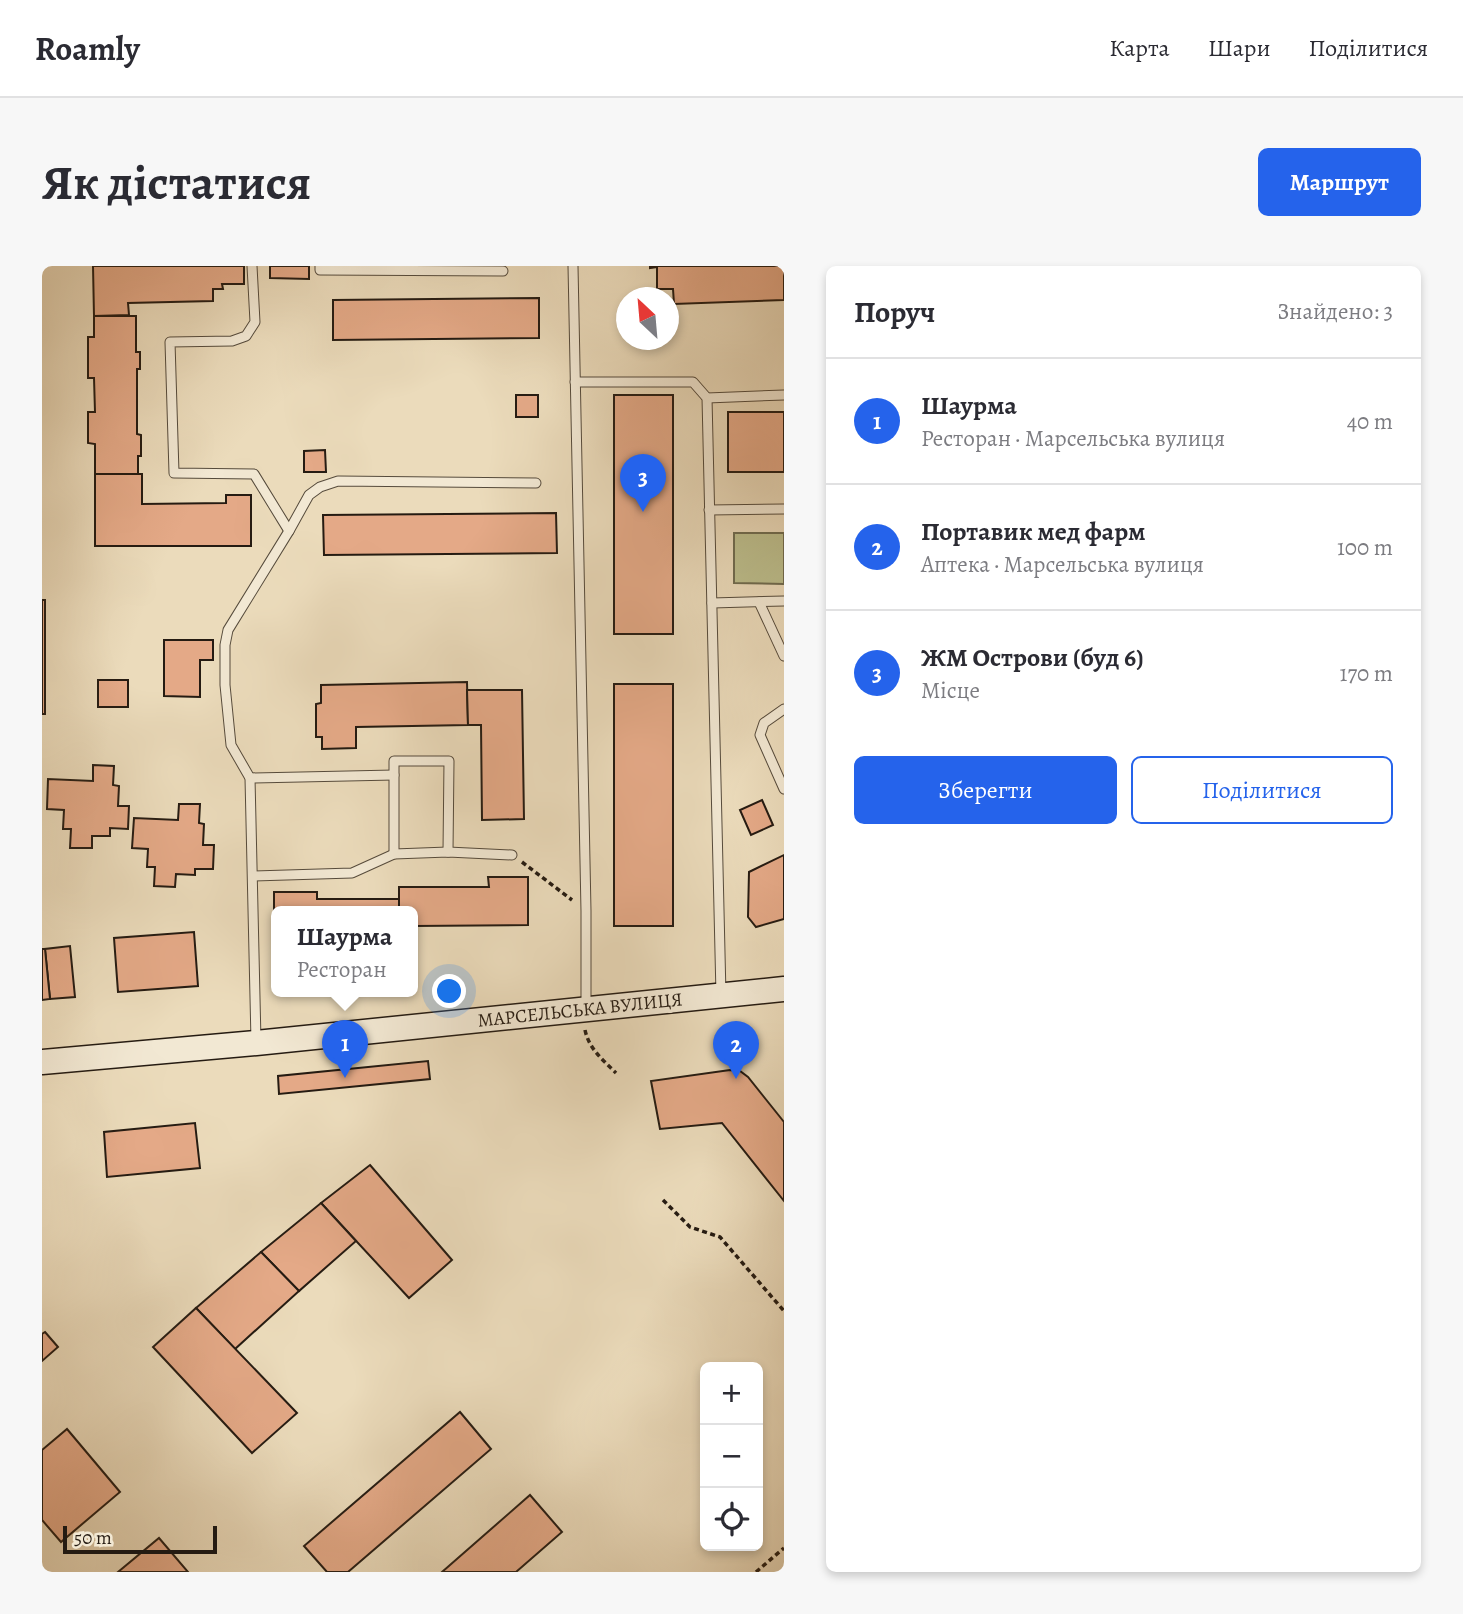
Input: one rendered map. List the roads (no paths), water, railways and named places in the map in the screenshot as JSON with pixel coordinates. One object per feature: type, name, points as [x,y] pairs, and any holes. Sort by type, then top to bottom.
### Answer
[{"type":"street","name":"МАРСЕЛЬСЬКА ВУЛИЦЯ","points":[[42,1062],[784,989]]},
{"type":"lane","points":[[253,266],[255,322],[246,336],[232,341],[170,342],[174,473],[254,474],[289,531]]},
{"type":"lane","points":[[320,266],[320,270],[503,271]]},
{"type":"lane","points":[[573,266],[586,1010]]},
{"type":"lane","points":[[575,382],[693,382],[707,398],[721,996]]},
{"type":"lane","points":[[707,398],[784,396]]},
{"type":"lane","points":[[256,1043],[250,778],[231,745],[225,685],[225,645],[228,630],[309,495],[328,483],[536,483]]},
{"type":"lane","points":[[709,510],[784,509]]},
{"type":"lane","points":[[712,603],[784,601]]},
{"type":"lane","points":[[759,602],[784,656]]},
{"type":"lane","points":[[784,709],[764,723],[760,735],[784,789]]},
{"type":"lane","points":[[394,854],[394,761],[449,761],[447,852]]},
{"type":"lane","points":[[250,778],[394,775]]},
{"type":"lane","points":[[253,876],[352,873],[394,854],[447,852],[512,855]]},
{"type":"place","name":"ЖМ Острови (буд 6)","points":[[643,512]]},
{"type":"place","name":"Шаурма","points":[[345,1078]]},
{"type":"place","name":"Портавик мед фарм","points":[[736,1079]]}]
